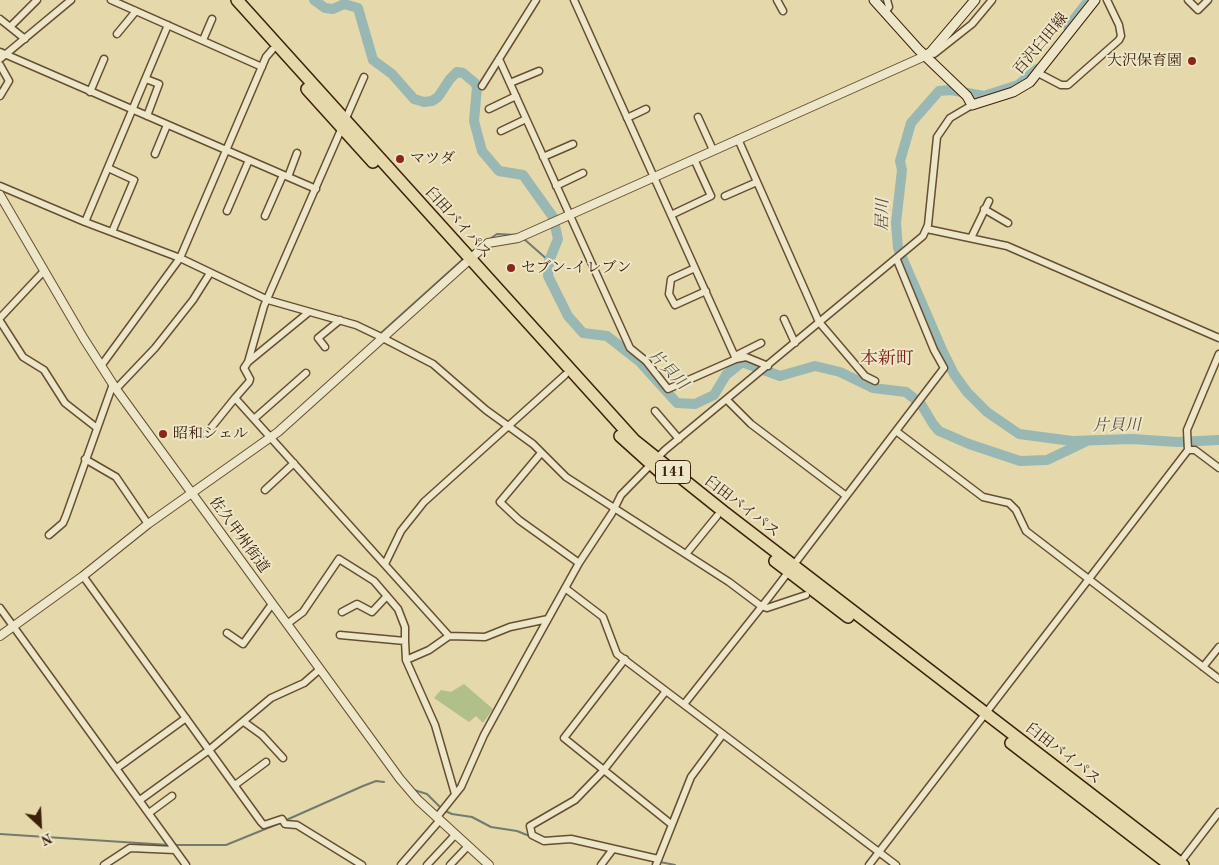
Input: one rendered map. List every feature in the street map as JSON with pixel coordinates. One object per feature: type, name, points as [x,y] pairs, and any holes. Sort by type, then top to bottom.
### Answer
[{"type":"highway","name":"臼田バイパス","points":[[227,0],[272,50],[344,124]]},
{"type":"highway","name":"臼田バイパス","points":[[237,0],[344,124],[653,461],[717,516],[791,569]]},
{"type":"highway","name":"臼田バイパス","points":[[468,261],[565,375],[628,445],[653,461],[791,569],[1178,864]]},
{"type":"main road","points":[[874,0],[967,97]]},
{"type":"main road","points":[[927,54],[975,0]]},
{"type":"main road","name":"百沢臼田線","points":[[967,97],[1021,89],[1038,73],[1095,0]]},
{"type":"street","points":[[11,26],[37,0]]},
{"type":"street","points":[[111,0],[262,67]]},
{"type":"street","points":[[482,86],[536,0]]},
{"type":"street","points":[[574,0],[736,357]]},
{"type":"street","points":[[778,0],[783,11]]},
{"type":"street","points":[[886,11],[889,7],[887,0]]},
{"type":"street","points":[[0,636],[83,576],[148,524],[271,437],[491,242],[518,238],[927,54],[934,54],[972,24],[992,0]]},
{"type":"street","points":[[1038,73],[1060,85],[1068,85],[1118,40],[1120,36],[1119,25],[1107,0]]},
{"type":"street","points":[[1188,0],[1198,10],[1208,0]]},
{"type":"street","points":[[2,55],[25,39],[67,1]]},
{"type":"street","points":[[117,34],[136,11]]},
{"type":"street","points":[[0,19],[25,39]]},
{"type":"street","points":[[203,40],[212,19]]},
{"type":"street","points":[[85,222],[168,25]]},
{"type":"street","points":[[101,366],[180,258],[262,67],[272,50]]},
{"type":"street","points":[[2,55],[316,189]]},
{"type":"street","points":[[90,92],[104,59]]},
{"type":"street","points":[[499,59],[630,348],[646,361],[668,389],[761,343]]},
{"type":"street","points":[[0,65],[10,81],[0,96]]},
{"type":"street","points":[[510,83],[539,71]]},
{"type":"street","points":[[206,434],[249,382],[250,378],[244,368],[248,362],[268,300],[364,77]]},
{"type":"street","points":[[146,79],[159,84],[146,116]]},
{"type":"street","points":[[489,109],[516,96]]},
{"type":"street","points":[[401,865],[439,819],[461,786],[484,735],[578,563],[621,495],[653,461],[900,257],[922,236],[927,229],[937,137],[967,97]]},
{"type":"street","points":[[627,118],[646,109]]},
{"type":"street","points":[[698,117],[713,150]]},
{"type":"street","points":[[501,131],[526,119]]},
{"type":"street","points":[[155,154],[167,125]]},
{"type":"street","points":[[738,139],[820,322],[865,376],[875,381]]},
{"type":"street","points":[[543,157],[573,144]]},
{"type":"street","points":[[265,216],[297,153]]},
{"type":"street","points":[[671,216],[711,196],[694,159]]},
{"type":"street","points":[[227,211],[249,160]]},
{"type":"street","points":[[108,168],[134,180],[112,232]]},
{"type":"street","points":[[556,186],[583,173]]},
{"type":"street","points":[[725,196],[757,182]]},
{"type":"street","points":[[0,186],[85,222],[180,258],[268,300],[340,320],[382,338],[433,364],[486,410],[508,425],[541,453],[566,477],[686,554],[761,606],[767,608],[806,595]]},
{"type":"street","name":"佐久甲州街道","points":[[0,195],[101,366],[272,604],[400,779],[439,819],[489,865]]},
{"type":"street","points":[[971,238],[989,201]]},
{"type":"street","points":[[984,209],[1008,223]]},
{"type":"street","points":[[927,229],[1007,246],[1219,338]]},
{"type":"street","points":[[685,703],[791,569],[845,495],[944,368],[934,350],[900,257]]},
{"type":"street","points":[[695,268],[671,279],[669,294],[675,305],[706,291]]},
{"type":"street","points":[[44,271],[0,320],[3,332],[23,357],[44,370],[65,403],[96,428]]},
{"type":"street","points":[[49,535],[62,523],[96,428],[115,386],[155,348],[193,300],[210,273]]},
{"type":"street","points":[[248,362],[309,312]]},
{"type":"street","points":[[784,319],[795,343]]},
{"type":"street","points":[[325,347],[318,338],[340,320]]},
{"type":"street","points":[[869,865],[1089,579],[1187,448],[1186,436],[1188,425],[1219,354]]},
{"type":"street","points":[[736,357],[746,357],[767,367]]},
{"type":"street","points":[[254,418],[306,373]]},
{"type":"street","points":[[385,564],[401,530],[415,512],[508,425],[565,375]]},
{"type":"street","points":[[235,398],[449,636]]},
{"type":"street","points":[[727,400],[751,424],[845,495]]},
{"type":"street","points":[[655,411],[679,439]]},
{"type":"street","points":[[896,431],[983,497],[1009,503],[1016,510],[1026,531],[1219,679]]},
{"type":"street","points":[[1187,448],[1196,450],[1219,468]]},
{"type":"street","points":[[541,453],[500,502],[519,520],[578,563]]},
{"type":"street","points":[[85,459],[116,477],[148,524]]},
{"type":"street","points":[[265,490],[294,463]]},
{"type":"street","points":[[686,554],[717,516]]},
{"type":"street","points":[[287,624],[303,612],[339,560],[374,581],[400,612],[406,628],[406,660],[435,725],[455,794]]},
{"type":"street","points":[[83,576],[264,825],[284,821],[297,824],[362,865]]},
{"type":"street","points":[[565,588],[603,618],[615,652],[685,703],[896,865]]},
{"type":"street","points":[[342,612],[357,604],[372,612],[386,597]]},
{"type":"street","points":[[227,633],[243,644],[272,604]]},
{"type":"street","points":[[0,608],[186,865]]},
{"type":"street","points":[[406,660],[429,650],[449,636],[485,637],[510,627],[548,619]]},
{"type":"street","points":[[340,635],[405,641]]},
{"type":"street","points":[[1204,667],[1219,647]]},
{"type":"street","points":[[625,659],[564,738],[671,824]]},
{"type":"street","points":[[140,800],[209,750],[271,698],[304,683],[320,669]]},
{"type":"street","points":[[666,691],[603,771],[575,800],[527,827],[532,835],[544,841],[571,839],[657,861],[691,777],[723,734]]},
{"type":"street","points":[[116,768],[186,718]]},
{"type":"street","points":[[244,722],[262,735],[283,758]]},
{"type":"street","points":[[235,785],[266,762]]},
{"type":"street","points":[[149,813],[172,796]]},
{"type":"street","points":[[1178,864],[1219,812]]},
{"type":"street","points":[[427,865],[456,834]]},
{"type":"street","points":[[104,865],[130,848],[172,846]]},
{"type":"street","points":[[450,865],[468,846]]},
{"type":"street","points":[[601,865],[613,850]]},
{"type":"green space","points":[[464,684],[493,709],[483,723],[476,716],[469,722],[434,698],[441,690],[451,692]]},
{"type":"waterway","name":"片貝川","points":[[314,0],[325,8],[333,9],[344,4],[358,8],[373,60],[392,74],[414,99],[424,102],[432,101],[438,97],[457,72],[463,73],[475,83],[477,87],[474,121],[482,151],[499,171],[523,175],[553,217],[558,239],[549,261],[548,276],[568,316],[583,333],[607,336],[639,361],[677,403],[695,404],[714,395],[726,375],[742,362],[780,376],[815,366],[840,372],[873,388],[906,392],[921,404],[939,431],[969,444],[1020,461],[1047,460],[1087,441]]},
{"type":"waterway","name":"居川","points":[[1068,27],[1089,0]]},
{"type":"waterway","name":"居川","points":[[1037,69],[1018,85],[984,96],[951,90],[939,91],[911,123],[900,161],[902,170],[896,223],[898,248],[943,352],[954,374],[967,392],[987,412],[1019,434],[1072,441],[1132,439],[1177,442],[1219,440]]},
{"type":"waterway","points":[[471,252],[497,234],[515,235]]},
{"type":"waterway","points":[[524,239],[549,261]]},
{"type":"waterway","points":[[382,332],[463,259]]},
{"type":"waterway","points":[[284,821],[363,786],[376,781],[384,782]]},
{"type":"waterway","points":[[414,790],[427,794],[443,810],[452,814],[472,817],[491,827],[517,831],[532,837]]},
{"type":"waterway","points":[[174,845],[226,845],[280,823]]},
{"type":"waterway","points":[[0,834],[169,845]]},
{"type":"waterway","points":[[660,862],[675,865]]},
{"type":"place","name":"大沢保育園","points":[[1192,61]]},
{"type":"place","name":"マツダ","points":[[400,159]]},
{"type":"place","name":"セブン-イレブン","points":[[511,268]]},
{"type":"place","name":"昭和シェル","points":[[163,434]]},
{"type":"district","name":"本新町","points":[[887,359]]}]
